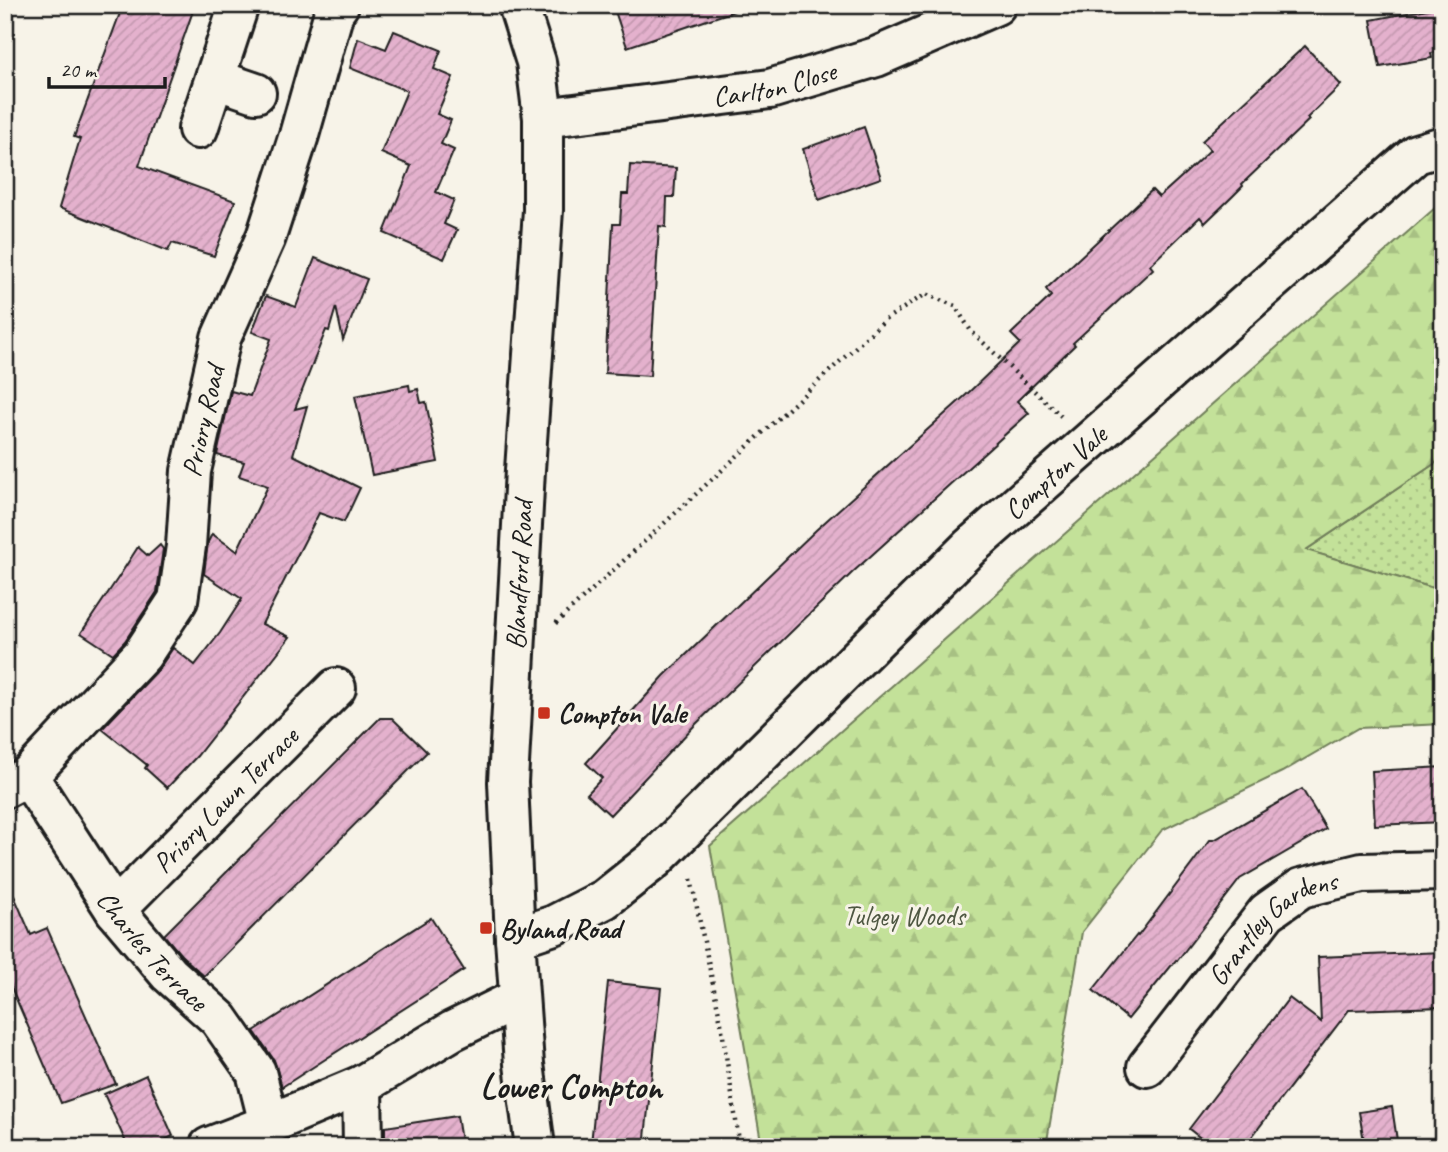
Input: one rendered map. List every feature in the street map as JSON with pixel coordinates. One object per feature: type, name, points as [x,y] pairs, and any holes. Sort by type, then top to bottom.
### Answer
[{"type":"street","points":[[198,128],[239,5]]},
{"type":"street","name":"Priory Road","points":[[17,782],[142,655],[178,600],[186,546],[191,471],[221,338],[266,237],[334,12],[339,5]]},
{"type":"street","name":"Blandford Road","points":[[518,5],[536,62],[543,118],[543,210],[508,782],[519,998],[535,1147]]},
{"type":"street","name":"Carlton Close","points":[[543,118],[770,89],[876,57],[996,5]]},
{"type":"street","points":[[215,79],[256,93]]},
{"type":"street","name":"Compton Vale","points":[[515,938],[554,925],[605,900],[654,860],[970,547],[1416,154],[1443,146]]},
{"type":"street","name":"Priory Lawn Terrace","points":[[115,910],[336,688]]},
{"type":"street","name":"Charles Terrace","points":[[17,782],[115,910],[169,974],[219,1019],[256,1072],[269,1125]]},
{"type":"street","name":"Grantley Gardens","points":[[1147,1067],[1267,912],[1301,888],[1362,873],[1443,870]]},
{"type":"street","points":[[209,1147],[269,1125],[362,1085],[452,1031],[519,998]]},
{"type":"street","points":[[362,1085],[363,1147]]},
{"type":"path","points":[[514,662],[886,319],[926,294],[955,306],[971,331],[1088,442]]},
{"type":"path","points":[[681,833],[720,1023],[740,1147]]},
{"type":"green space","name":"Tulgey Woods","points":[[1443,201],[1443,458],[1306,550],[1443,591],[1443,724],[1358,728],[1282,772],[1162,830],[1082,932],[1046,1147],[762,1147],[710,846]]},
{"type":"green space","points":[[1443,458],[1443,591],[1306,550]]},
{"type":"building","points":[[123,5],[195,5],[139,166],[235,201],[214,256],[172,243],[168,251],[59,208],[80,139],[74,137]]},
{"type":"building","points":[[613,5],[733,5],[734,11],[627,47]]},
{"type":"building","points":[[1443,6],[1443,51],[1431,53],[1432,58],[1380,67],[1371,20]]},
{"type":"building","points":[[394,31],[441,50],[434,69],[453,77],[437,114],[451,120],[441,144],[454,150],[436,192],[454,200],[444,224],[457,230],[444,259],[384,233],[411,166],[381,153],[407,91],[350,68],[358,38],[386,49]]},
{"type":"building","points":[[1305,46],[1341,85],[1205,223],[1200,217],[1150,265],[1153,269],[1073,343],[1075,345],[1017,401],[1029,413],[853,572],[694,726],[610,815],[587,794],[602,778],[586,763],[664,676],[816,530],[1020,343],[1011,334],[1051,296],[1046,289],[1152,190],[1159,197],[1190,169],[1210,150],[1202,141]]},
{"type":"building","points":[[864,127],[881,178],[819,200],[803,149]]},
{"type":"building","points":[[630,165],[676,168],[674,197],[667,197],[666,227],[659,226],[650,376],[605,373],[613,224],[620,224],[622,194],[628,194]]},
{"type":"building","points":[[315,258],[367,279],[343,340],[336,307],[329,331],[326,330],[295,409],[307,406],[293,455],[360,488],[344,522],[319,513],[262,624],[290,637],[197,756],[167,788],[145,768],[147,765],[102,729],[158,670],[173,648],[195,665],[242,599],[204,574],[208,542],[212,534],[237,551],[268,486],[239,476],[244,462],[217,455],[231,391],[250,396],[271,339],[252,332],[266,296],[296,307]]},
{"type":"building","points":[[409,385],[410,391],[418,389],[421,403],[426,402],[438,462],[372,475],[355,396]]},
{"type":"building","points":[[160,545],[163,549],[157,592],[125,641],[113,654],[81,633],[138,547],[148,556]]},
{"type":"building","points":[[380,718],[392,718],[427,752],[204,976],[164,935]]},
{"type":"building","points":[[1443,767],[1443,822],[1375,825],[1372,771]]},
{"type":"building","points":[[1302,789],[1326,829],[1240,879],[1128,1019],[1093,990],[1138,936],[1210,840]]},
{"type":"building","points":[[5,875],[31,935],[47,928],[116,1084],[61,1103],[5,973]]},
{"type":"building","points":[[431,918],[464,970],[282,1087],[274,1060],[254,1031]]},
{"type":"building","points":[[1443,952],[1443,1007],[1349,1010],[1244,1147],[1212,1147],[1189,1129],[1289,998],[1321,1022],[1318,957]]},
{"type":"building","points":[[608,982],[661,988],[644,1147],[591,1144]]},
{"type":"building","points":[[146,1075],[173,1136],[150,1147],[128,1147],[104,1094]]},
{"type":"building","points":[[1392,1107],[1398,1147],[1365,1147],[1359,1112]]},
{"type":"building","points":[[457,1116],[462,1147],[385,1147],[385,1127]]},
{"type":"place","name":"Compton Vale","points":[[544,713]]},
{"type":"place","name":"Byland Road","points":[[486,928]]},
{"type":"district","name":"Lower Compton","points":[[571,1086]]}]
